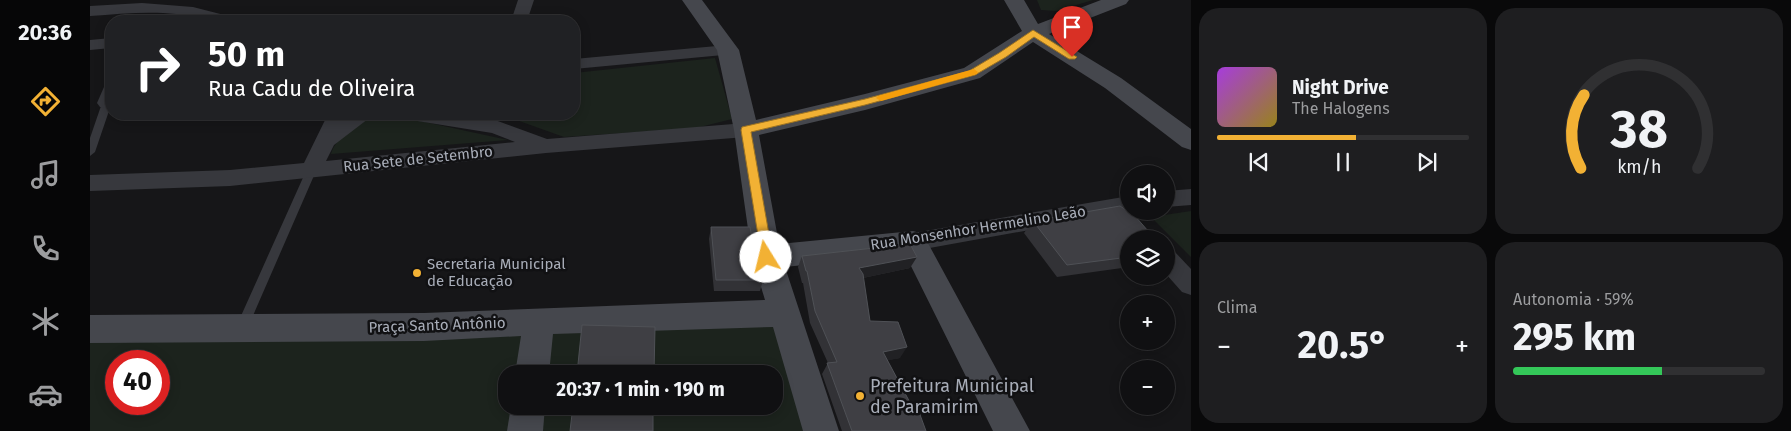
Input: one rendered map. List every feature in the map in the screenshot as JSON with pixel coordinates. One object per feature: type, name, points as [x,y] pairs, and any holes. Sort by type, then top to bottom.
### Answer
[{"type":"street","points":[[521,15],[526,0]]},
{"type":"street","points":[[692,0],[728,50],[746,130],[766,257],[821,431]]},
{"type":"street","points":[[1014,0],[1033,33],[1113,83],[1191,141]]},
{"type":"street","points":[[746,130],[865,102],[972,73],[1033,33],[1118,0]]},
{"type":"street","points":[[90,11],[200,11],[210,15]]},
{"type":"street","points":[[90,45],[105,44]]},
{"type":"street","points":[[580,63],[728,50]]},
{"type":"street","points":[[311,171],[335,120]]},
{"type":"street","points":[[324,143],[353,120]]},
{"type":"street","points":[[496,120],[546,146]]},
{"type":"street","name":"Rua Sete de Setembro","points":[[90,183],[195,180],[311,171],[546,146],[746,130]]},
{"type":"street","points":[[1175,198],[1191,197]]},
{"type":"street","name":"Rua Monsenhor Hermelino Leão","points":[[766,257],[913,242],[1120,205]]},
{"type":"street","points":[[1133,220],[1136,225]]},
{"type":"street","points":[[913,242],[1012,431]]},
{"type":"street","points":[[1175,268],[1191,285]]},
{"type":"street","name":"Praça Santo Antônio","points":[[90,329],[424,327],[539,321],[783,313]]},
{"type":"street","points":[[533,365],[539,321]]},
{"type":"street","points":[[525,431],[527,415]]},
{"type":"lane","points":[[90,152],[105,109]]},
{"type":"lane","points":[[242,328],[311,171]]},
{"type":"shaded area","points":[[1037,0],[1093,0],[1056,11],[1041,10]]},
{"type":"shaded area","points":[[715,58],[732,119],[696,128],[564,137],[516,120],[580,120],[580,72]]},
{"type":"shaded area","points":[[364,120],[416,120],[508,140],[331,154],[343,136]]},
{"type":"shaded area","points":[[1191,211],[1191,257],[1175,241],[1175,230],[1164,230],[1154,220],[1175,220],[1175,213]]},
{"type":"shaded area","points":[[783,313],[815,431],[90,431],[90,328]]},
{"type":"building","points":[[1120,206],[1120,220],[1138,220],[1147,230],[1120,230],[1120,258],[1067,265],[1033,221]]},
{"type":"building","points":[[711,227],[750,227],[753,246],[763,280],[716,280]]},
{"type":"building","points":[[910,244],[917,257],[859,268],[863,274],[870,321],[898,322],[907,347],[883,352],[915,412],[919,412],[926,431],[852,431],[827,363],[837,362],[815,311],[802,256]]},
{"type":"building","points":[[582,325],[655,327],[654,365],[578,365]]},
{"type":"building","points":[[572,415],[653,415],[653,431],[570,431]]},
{"type":"slow traffic","points":[[881,98],[974,72]]},
{"type":"place","name":"Secretaria Municipal de Educação","points":[[417,273]]},
{"type":"place","name":"Prefeitura Municipal de Paramirim","points":[[860,396]]},
{"type":"route","points":[[766,257],[746,130],[865,102],[972,73],[1033,33],[1072,57]]}]
